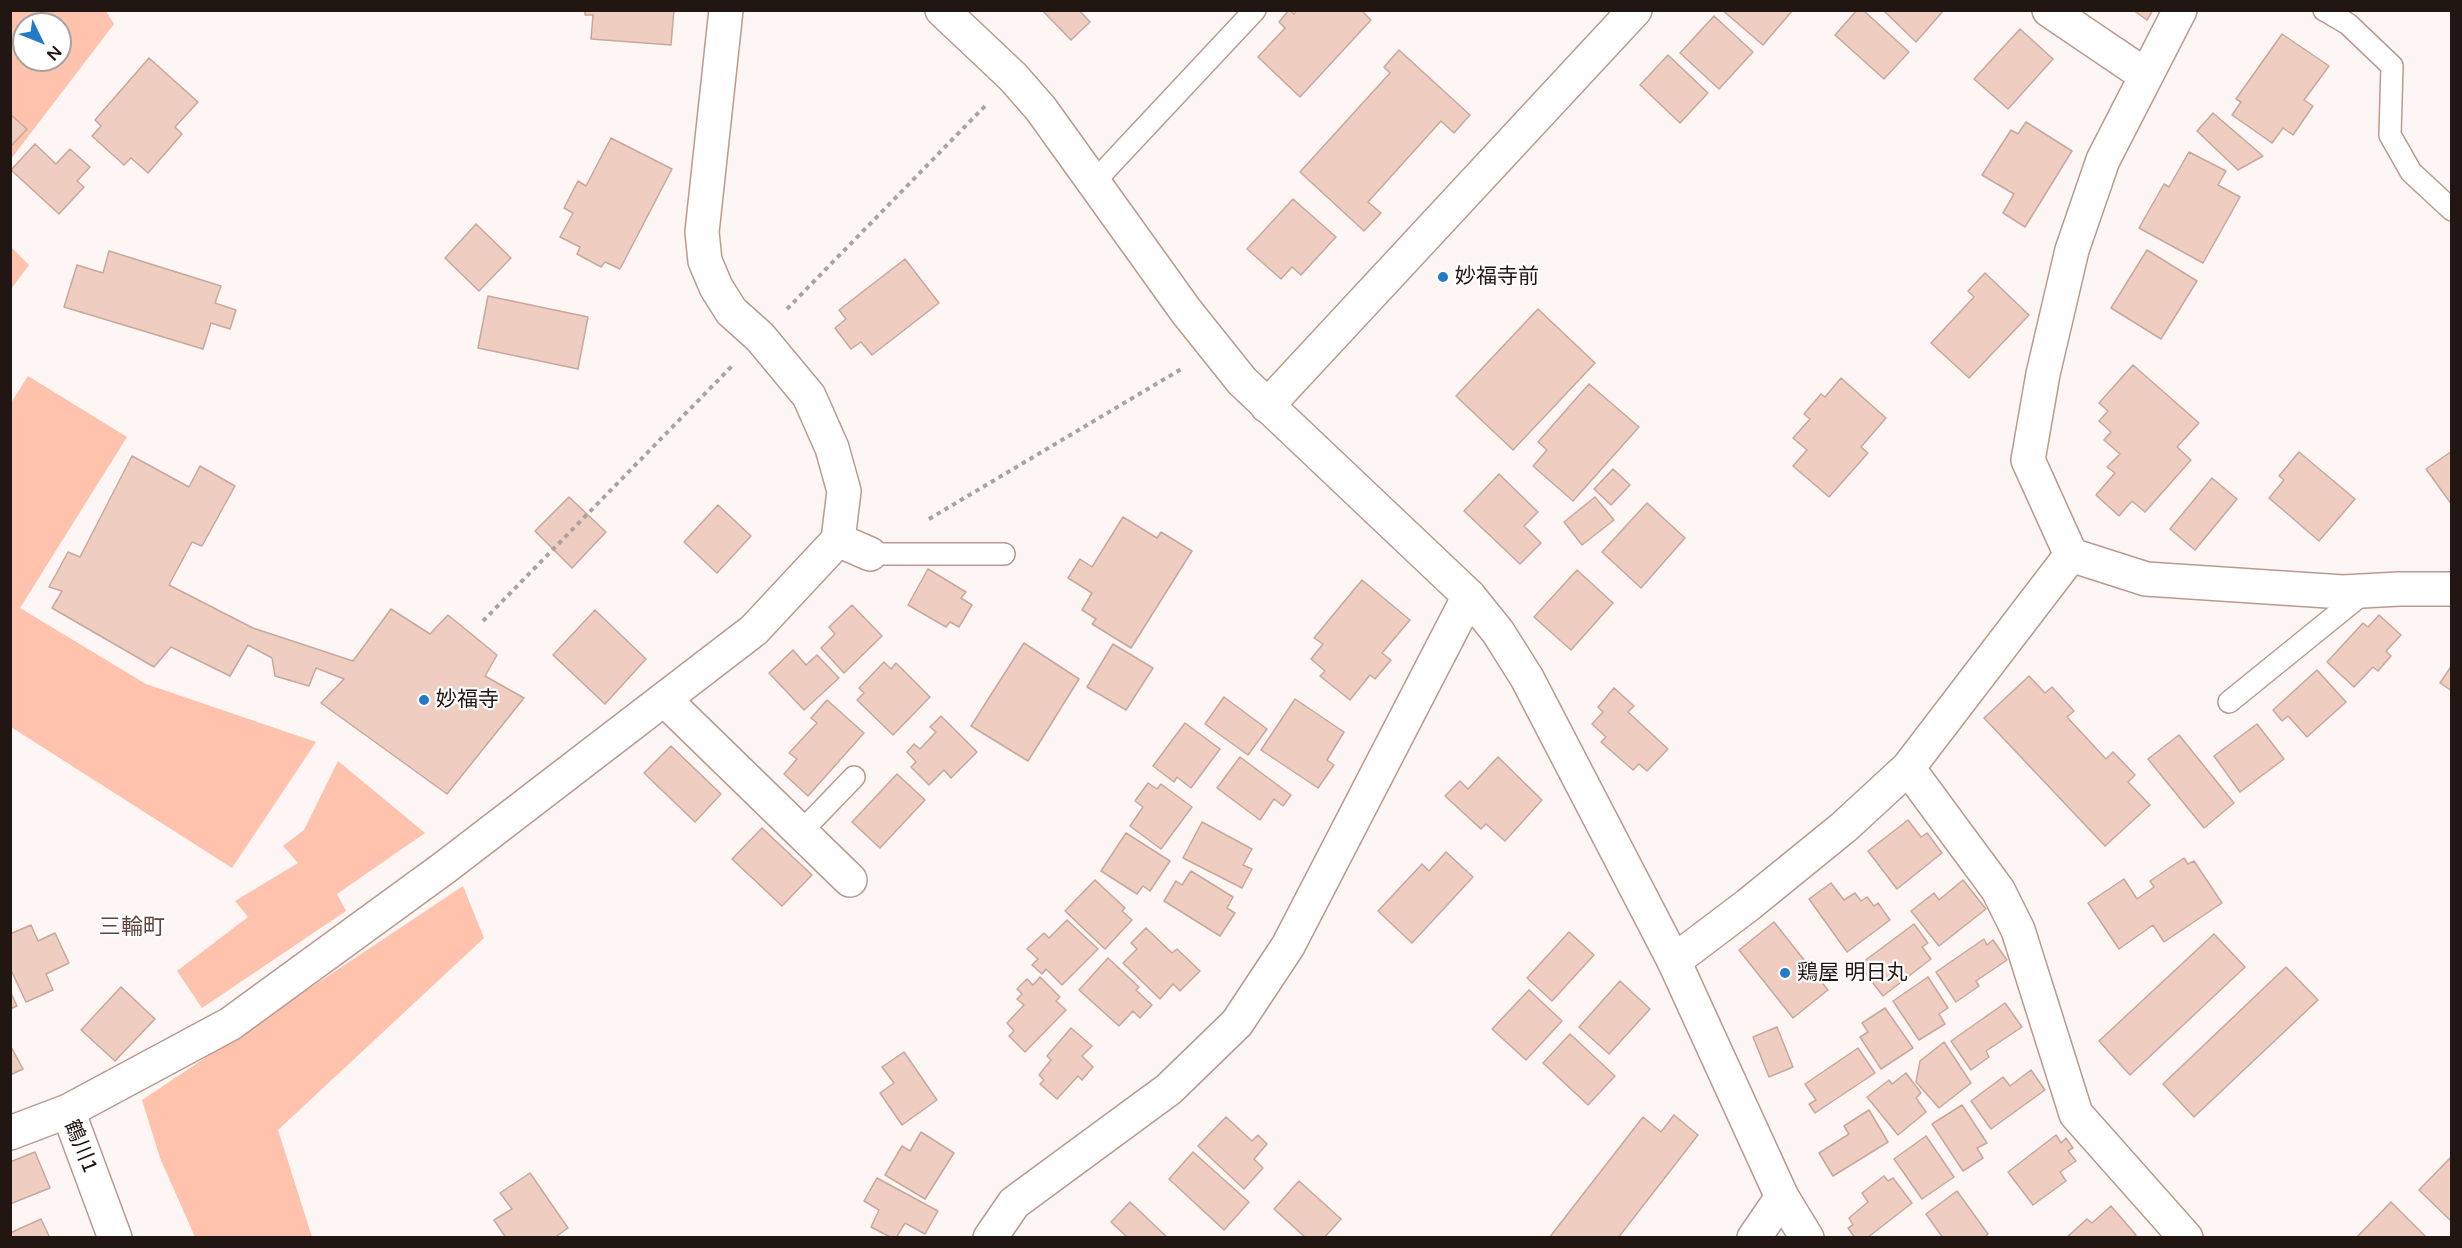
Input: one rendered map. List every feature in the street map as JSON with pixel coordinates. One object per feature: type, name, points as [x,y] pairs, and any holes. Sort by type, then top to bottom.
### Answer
[{"type":"street","points":[[68,1111],[230,1024],[444,868],[753,630],[838,540],[844,491],[832,448],[809,396],[760,337],[731,311],[716,287],[705,261],[702,232],[726,10]]},
{"type":"street","points":[[942,10],[1013,77],[1041,109],[1215,349],[1267,406],[1469,596],[1498,632],[1527,678],[1674,961],[1782,1197],[1808,1238]]},
{"type":"street","points":[[1267,406],[1635,10]]},
{"type":"street","points":[[2049,10],[2145,75]]},
{"type":"street","points":[[2180,10],[2103,160],[2072,250],[2043,374],[2028,460],[2071,555],[2146,579],[2343,592],[2451,589]]},
{"type":"street","points":[[838,540],[870,554]]},
{"type":"street","points":[[1674,961],[1844,828],[1908,768],[2071,555]]},
{"type":"street","points":[[990,1238],[1014,1203],[1169,1089],[1237,1023],[1288,946],[1469,596]]},
{"type":"street","points":[[664,699],[850,880]]},
{"type":"street","points":[[1908,768],[1998,890],[2018,930],[2076,1114],[2186,1238]]},
{"type":"street","name":"鶴川1","points":[[10,1133],[68,1111],[115,1238]]},
{"type":"street","points":[[1754,1238],[1782,1197]]},
{"type":"lane","points":[[1094,182],[1255,10]]},
{"type":"lane","points":[[2325,10],[2348,24],[2392,66],[2390,135],[2411,172],[2451,210]]},
{"type":"lane","points":[[870,554],[1004,554]]},
{"type":"lane","points":[[2229,702],[2367,591]]},
{"type":"lane","points":[[801,832],[854,777]]},
{"type":"path","points":[[483,621],[1013,77]]},
{"type":"path","points":[[870,554],[1215,349]]},
{"type":"shaded area","points":[[11,11],[106,11],[114,24],[11,159]]},
{"type":"shaded area","points":[[11,247],[29,265],[10,289]]},
{"type":"shaded area","points":[[28,376],[127,437],[20,608],[146,684],[316,742],[232,868],[11,727],[11,403]]},
{"type":"shaded area","points":[[338,761],[425,833],[337,894],[346,911],[202,1008],[177,971],[248,917],[235,901],[298,863],[283,846],[304,830]]},
{"type":"shaded area","points":[[463,886],[484,938],[278,1130],[312,1237],[195,1237],[160,1158],[142,1100]]},
{"type":"building","points":[[585,10],[674,10],[671,45],[591,39],[593,15],[585,15]]},
{"type":"building","points":[[1042,10],[1079,10],[1090,22],[1071,40]]},
{"type":"building","points":[[1289,10],[1294,14],[1297,10],[1361,10],[1371,20],[1300,97],[1258,57],[1285,28],[1279,22]]},
{"type":"building","points":[[1722,10],[1791,10],[1792,11],[1763,45]]},
{"type":"building","points":[[1857,10],[1863,10],[1909,52],[1884,79],[1835,35]]},
{"type":"building","points":[[1883,10],[1944,10],[1916,42]]},
{"type":"building","points":[[2133,10],[2153,10],[2147,20]]},
{"type":"building","points":[[1714,16],[1753,52],[1719,89],[1680,53]]},
{"type":"building","points":[[2020,29],[2053,59],[2008,109],[1974,79]]},
{"type":"building","points":[[2282,34],[2329,66],[2304,100],[2313,106],[2293,135],[2283,128],[2272,143],[2232,115],[2241,102],[2236,99]]},
{"type":"building","points":[[1399,50],[1470,115],[1454,133],[1441,121],[1368,202],[1381,213],[1364,231],[1300,172],[1390,73],[1384,67]]},
{"type":"building","points":[[1668,55],[1708,93],[1680,123],[1640,85]]},
{"type":"building","points":[[149,58],[198,102],[175,127],[182,134],[148,173],[131,158],[124,165],[92,136],[101,126],[95,120]]},
{"type":"building","points":[[2213,113],[2263,156],[2238,170],[2197,131]]},
{"type":"building","points":[[10,114],[27,129],[10,147]]},
{"type":"building","points":[[2026,122],[2072,151],[2025,227],[2003,213],[2014,194],[1982,175],[2011,130],[2018,134]]},
{"type":"building","points":[[611,138],[672,169],[620,269],[605,262],[601,267],[577,254],[580,247],[560,237],[573,213],[564,208],[578,181],[586,186]]},
{"type":"building","points":[[35,144],[56,164],[70,149],[90,167],[77,181],[84,187],[59,214],[11,170]]},
{"type":"building","points":[[2189,152],[2226,171],[2218,185],[2240,197],[2203,263],[2139,228],[2164,184],[2169,187]]},
{"type":"building","points":[[1293,199],[1336,237],[1301,275],[1292,267],[1281,279],[1247,249]]},
{"type":"building","points":[[476,224],[511,258],[479,291],[445,258]]},
{"type":"building","points":[[2147,250],[2197,281],[2161,339],[2111,308]]},
{"type":"building","points":[[109,251],[221,286],[215,303],[236,310],[230,329],[211,323],[203,349],[64,307],[77,265],[103,273]]},
{"type":"building","points":[[905,259],[939,303],[872,355],[861,342],[851,349],[835,328],[846,319],[839,310]]},
{"type":"building","points":[[1985,273],[2029,315],[1969,378],[1931,343],[1974,297],[1968,291]]},
{"type":"building","points":[[488,296],[588,317],[578,369],[478,348]]},
{"type":"building","points":[[1538,309],[1595,363],[1513,450],[1456,396]]},
{"type":"building","points":[[2133,365],[2199,423],[2177,447],[2191,460],[2145,512],[2132,501],[2119,516],[2096,495],[2115,473],[2107,467],[2120,454],[2104,440],[2111,432],[2099,421],[2108,411],[2099,403]]},
{"type":"building","points":[[1841,378],[1886,418],[1861,447],[1868,453],[1829,497],[1793,466],[1807,450],[1793,438],[1810,419],[1804,414],[1821,394],[1825,397]]},
{"type":"building","points":[[1589,384],[1639,427],[1573,501],[1533,466],[1547,450],[1538,442]]},
{"type":"building","points":[[2452,451],[2452,505],[2426,469]]},
{"type":"building","points":[[2299,452],[2355,499],[2319,541],[2269,498],[2284,480],[2279,476]]},
{"type":"building","points":[[132,456],[189,487],[200,466],[235,486],[202,546],[192,542],[169,585],[253,628],[353,661],[391,609],[430,634],[448,615],[497,655],[485,676],[524,698],[447,794],[321,703],[344,679],[316,668],[309,686],[275,676],[272,658],[248,645],[230,676],[171,647],[154,667],[52,608],[62,591],[49,587],[68,552],[80,557]]},
{"type":"building","points":[[1613,469],[1630,485],[1611,505],[1594,489]]},
{"type":"building","points":[[1499,474],[1538,512],[1524,526],[1541,543],[1520,564],[1464,511]]},
{"type":"building","points":[[2212,478],[2237,499],[2195,550],[2170,529]]},
{"type":"building","points":[[569,497],[606,532],[572,568],[535,531]]},
{"type":"building","points":[[1595,497],[1614,520],[1582,545],[1564,522]]},
{"type":"building","points":[[1647,503],[1685,538],[1641,588],[1602,552]]},
{"type":"building","points":[[718,505],[751,536],[717,573],[684,542]]},
{"type":"building","points":[[1123,517],[1157,538],[1161,532],[1192,551],[1131,648],[1092,624],[1096,619],[1082,610],[1092,593],[1068,578],[1080,559],[1092,567]]},
{"type":"building","points":[[928,569],[966,592],[961,598],[972,605],[959,627],[950,622],[946,627],[908,605]]},
{"type":"building","points":[[1577,570],[1613,603],[1571,650],[1534,617]]},
{"type":"building","points":[[1362,580],[1410,620],[1382,653],[1391,660],[1375,679],[1370,675],[1350,700],[1320,676],[1325,671],[1311,659],[1323,644],[1314,638]]},
{"type":"building","points":[[852,605],[882,636],[844,673],[821,648],[835,634],[829,627]]},
{"type":"building","points":[[595,610],[646,659],[605,704],[553,655]]},
{"type":"building","points":[[2379,615],[2401,635],[2386,651],[2391,656],[2378,671],[2373,667],[2354,687],[2327,662],[2363,623],[2368,627]]},
{"type":"building","points":[[1024,643],[1079,679],[1028,761],[971,726]]},
{"type":"building","points":[[1113,644],[1153,668],[1126,710],[1087,687]]},
{"type":"building","points":[[793,650],[806,665],[817,655],[839,678],[804,710],[769,673]]},
{"type":"building","points":[[884,662],[891,669],[896,663],[930,697],[893,735],[857,700],[864,693],[859,688]]},
{"type":"building","points":[[2452,665],[2452,691],[2440,683]]},
{"type":"building","points":[[2317,670],[2346,702],[2307,737],[2288,716],[2282,721],[2273,710]]},
{"type":"building","points":[[2029,676],[2045,693],[2052,687],[2074,711],[2067,717],[2106,759],[2113,752],[2135,775],[2128,782],[2150,805],[2105,846],[1984,718]]},
{"type":"building","points":[[1614,688],[1634,706],[1628,712],[1668,749],[1647,771],[1639,764],[1633,770],[1601,742],[1606,737],[1592,724],[1603,712],[1598,707]]},
{"type":"building","points":[[1224,697],[1267,729],[1248,755],[1205,724]]},
{"type":"building","points":[[1295,699],[1344,732],[1327,760],[1334,765],[1318,788],[1261,750]]},
{"type":"building","points":[[827,700],[864,733],[808,796],[784,774],[797,759],[789,753],[817,723],[811,718]]},
{"type":"building","points":[[941,716],[977,752],[951,778],[944,770],[929,785],[911,767],[916,762],[907,752],[914,744],[920,749],[936,732],[930,727]]},
{"type":"building","points":[[1185,723],[1220,749],[1191,788],[1177,777],[1174,782],[1153,766]]},
{"type":"building","points":[[2257,724],[2284,759],[2240,792],[2214,756]]},
{"type":"building","points":[[2179,735],[2234,803],[2204,828],[2148,759]]},
{"type":"building","points":[[671,746],[721,794],[695,822],[644,773]]},
{"type":"building","points":[[1240,757],[1291,795],[1283,806],[1274,799],[1260,820],[1217,788]]},
{"type":"building","points":[[1498,757],[1542,800],[1505,841],[1486,824],[1481,829],[1445,796],[1460,781],[1468,789]]},
{"type":"building","points":[[897,774],[925,800],[880,848],[852,822]]},
{"type":"building","points":[[1148,783],[1157,789],[1161,784],[1192,807],[1161,849],[1130,826],[1143,807],[1135,801]]},
{"type":"building","points":[[1908,820],[1921,837],[1927,833],[1942,853],[1897,889],[1868,851]]},
{"type":"building","points":[[1202,822],[1252,849],[1243,865],[1252,869],[1242,888],[1183,858]]},
{"type":"building","points":[[762,828],[812,875],[782,906],[732,859]]},
{"type":"building","points":[[1126,833],[1170,861],[1150,891],[1143,886],[1137,894],[1101,871]]},
{"type":"building","points":[[1446,852],[1473,877],[1412,943],[1378,911],[1422,864],[1429,871]]},
{"type":"building","points":[[2184,858],[2188,864],[2194,861],[2222,903],[2164,942],[2153,925],[2119,949],[2088,903],[2124,879],[2137,899],[2154,887],[2150,881]]},
{"type":"building","points":[[1191,871],[1233,897],[1227,908],[1235,913],[1220,936],[1164,901],[1176,881],[1182,885]]},
{"type":"building","points":[[1095,880],[1125,908],[1122,911],[1132,920],[1105,949],[1065,911]]},
{"type":"building","points":[[1963,880],[1986,909],[1939,946],[1911,911],[1934,893],[1939,900]]},
{"type":"building","points":[[1831,883],[1844,900],[1855,893],[1861,901],[1867,897],[1874,906],[1878,903],[1890,920],[1847,952],[1809,899]]},
{"type":"building","points":[[1067,920],[1098,949],[1062,985],[1046,969],[1042,974],[1032,965],[1038,959],[1027,949],[1044,933],[1049,938]]},
{"type":"building","points":[[1774,922],[1828,990],[1793,1018],[1739,950]]},
{"type":"building","points":[[1914,924],[1928,943],[1922,947],[1931,959],[1883,996],[1859,965]]},
{"type":"building","points":[[31,925],[38,941],[55,933],[69,963],[46,974],[53,990],[26,1002],[10,968],[10,934]]},
{"type":"building","points":[[1146,928],[1172,953],[1177,949],[1200,971],[1180,991],[1173,984],[1160,999],[1123,963],[1137,949],[1131,943]]},
{"type":"building","points":[[1569,932],[1594,955],[1552,1001],[1527,978]]},
{"type":"building","points":[[2214,934],[2245,967],[2130,1075],[2099,1041]]},
{"type":"building","points":[[1984,939],[1987,945],[1993,940],[2007,960],[1976,981],[1979,986],[1956,1002],[1936,972]]},
{"type":"building","points":[[1108,958],[1139,987],[1136,990],[1152,1005],[1140,1018],[1133,1011],[1119,1026],[1079,990]]},
{"type":"building","points":[[2286,967],[2318,1000],[2194,1117],[2163,1084]]},
{"type":"building","points":[[1040,977],[1060,997],[1056,1001],[1066,1010],[1025,1052],[1009,1036],[1014,1031],[1007,1023],[1024,1005],[1017,999],[1022,994],[1017,989],[1027,979],[1033,985]]},
{"type":"building","points":[[1928,977],[1948,1008],[1939,1014],[1945,1024],[1919,1040],[1893,1001]]},
{"type":"building","points":[[1620,981],[1650,1009],[1609,1054],[1579,1027]]},
{"type":"building","points":[[121,987],[155,1019],[115,1061],[81,1030]]},
{"type":"building","points":[[1529,990],[1562,1021],[1526,1060],[1492,1029]]},
{"type":"building","points":[[10,991],[17,1006],[10,1009]]},
{"type":"building","points":[[2005,1003],[2022,1027],[1986,1051],[1989,1057],[1971,1070],[1951,1041]]},
{"type":"building","points":[[1885,1008],[1913,1048],[1881,1069],[1860,1037],[1868,1032],[1862,1023]]},
{"type":"building","points":[[1777,1027],[1793,1067],[1769,1077],[1753,1037]]},
{"type":"building","points":[[1071,1028],[1092,1046],[1082,1056],[1093,1067],[1082,1080],[1078,1076],[1057,1099],[1040,1084],[1044,1080],[1039,1075],[1051,1060],[1047,1056]]},
{"type":"building","points":[[1570,1034],[1615,1076],[1588,1105],[1543,1063]]},
{"type":"building","points":[[1944,1042],[1971,1083],[1939,1108],[1916,1082],[1920,1061]]},
{"type":"building","points":[[10,1045],[23,1069],[10,1075]]},
{"type":"building","points":[[1858,1048],[1875,1073],[1815,1113],[1809,1104],[1816,1100],[1805,1084]]},
{"type":"building","points":[[904,1052],[937,1100],[902,1125],[880,1093],[894,1083],[882,1067]]},
{"type":"building","points":[[2031,1070],[2045,1090],[1991,1129],[1971,1101],[2003,1077],[2010,1086]]},
{"type":"building","points":[[1906,1073],[1921,1093],[1916,1098],[1926,1112],[1898,1135],[1867,1097],[1889,1080],[1892,1084]]},
{"type":"building","points":[[1962,1105],[1987,1143],[1977,1148],[1983,1158],[1963,1171],[1932,1124]]},
{"type":"building","points":[[1869,1110],[1888,1142],[1833,1176],[1819,1153],[1849,1134],[1844,1126]]},
{"type":"building","points":[[1674,1115],[1698,1135],[1618,1238],[1549,1238],[1643,1117],[1661,1132]]},
{"type":"building","points":[[1226,1117],[1252,1141],[1258,1135],[1267,1144],[1254,1159],[1263,1168],[1244,1189],[1198,1146]]},
{"type":"building","points":[[921,1132],[954,1153],[925,1199],[885,1175],[902,1146],[910,1151]]},
{"type":"building","points":[[2056,1135],[2061,1143],[2066,1138],[2073,1148],[2068,1151],[2076,1161],[2060,1172],[2066,1181],[2033,1205],[2008,1172]]},
{"type":"building","points":[[1926,1136],[1954,1177],[1922,1199],[1894,1159]]},
{"type":"building","points":[[35,1152],[50,1188],[10,1204],[10,1162]]},
{"type":"building","points":[[1193,1152],[1249,1202],[1224,1230],[1169,1179]]},
{"type":"building","points":[[2452,1156],[2452,1221],[2451,1221],[2419,1190]]},
{"type":"building","points":[[530,1173],[568,1228],[554,1238],[506,1238],[494,1220],[512,1209],[500,1193]]},
{"type":"building","points":[[1884,1176],[1888,1181],[1893,1178],[1912,1203],[1867,1238],[1855,1238],[1848,1228],[1853,1225],[1849,1218],[1868,1202],[1862,1193]]},
{"type":"building","points":[[877,1178],[938,1211],[925,1234],[905,1223],[896,1238],[871,1227],[879,1210],[864,1201]]},
{"type":"building","points":[[1299,1181],[1341,1219],[1324,1238],[1306,1238],[1274,1209]]},
{"type":"building","points":[[1957,1191],[1988,1234],[1984,1238],[1943,1238],[1926,1214]]},
{"type":"building","points":[[1130,1202],[1168,1238],[1128,1238],[1111,1222]]},
{"type":"building","points":[[2391,1202],[2426,1238],[2356,1238]]},
{"type":"building","points":[[2111,1206],[2136,1235],[2133,1238],[2066,1238],[2087,1219],[2092,1223]]},
{"type":"building","points":[[41,1219],[50,1238],[10,1238],[10,1233]]},
{"type":"place","name":"妙福寺前","points":[[1443,277]]},
{"type":"place","name":"妙福寺","points":[[424,700]]},
{"type":"place","name":"鶏屋 明日丸","points":[[1785,973]]},
{"type":"district","name":"三輪町","points":[[132,928]]}]
